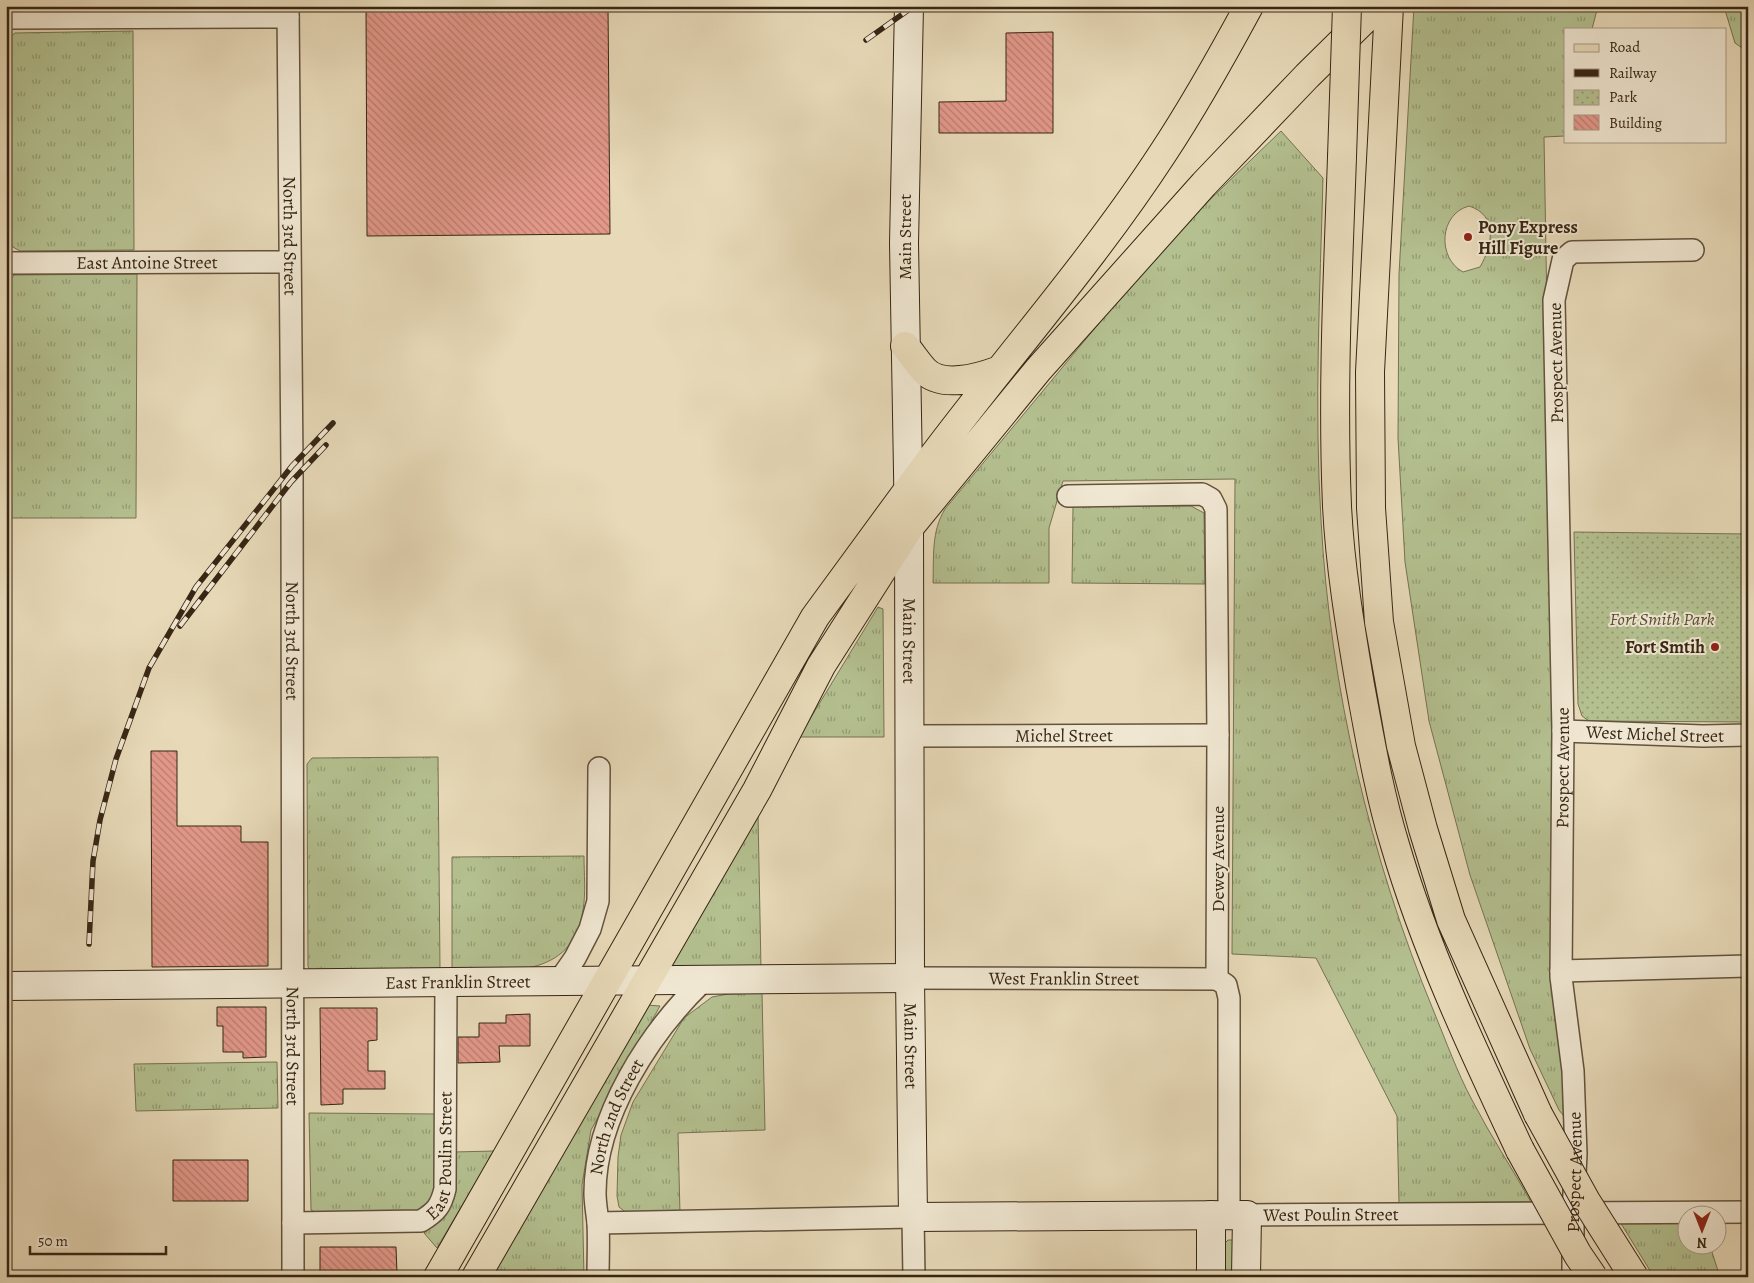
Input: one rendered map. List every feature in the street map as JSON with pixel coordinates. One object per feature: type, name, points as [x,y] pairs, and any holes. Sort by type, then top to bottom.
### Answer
[{"type":"main road","points":[[438,1277],[815,617],[956,423],[1090,254],[1163,153],[1249,6]]},
{"type":"main road","points":[[1346,6],[1335,377],[1337,509],[1350,628],[1371,745],[1394,844],[1425,936],[1465,1032],[1520,1150],[1578,1256],[1592,1277]]},
{"type":"main road","points":[[476,1277],[757,790],[821,666],[910,528],[1038,370],[1197,191],[1307,76],[1378,6]]},
{"type":"main road","points":[[1389,6],[1370,372],[1371,508],[1379,622],[1401,746],[1423,829],[1451,920],[1538,1114],[1586,1201],[1634,1277]]},
{"type":"main road","points":[[905,346],[926,372],[945,379],[970,380],[997,371]]},
{"type":"street","name":"Main Street","points":[[909,6],[904,243],[910,528],[910,978],[914,1277]]},
{"type":"street","points":[[6,18],[288,12]]},
{"type":"street","name":"North 3rd Street","points":[[288,12],[293,1277]]},
{"type":"street","name":"Prospect Avenue","points":[[1573,1277],[1572,1213],[1576,1154],[1572,1071],[1561,971],[1564,731],[1554,300],[1563,260],[1572,252],[1582,250],[1693,250]]},
{"type":"street","name":"East Antoine Street","points":[[6,263],[289,262]]},
{"type":"street","name":"Dewey Avenue","points":[[1068,496],[1202,494],[1210,499],[1216,509],[1218,736],[1217,979]]},
{"type":"street","name":"West Michel Street","points":[[1564,731],[1703,736],[1748,735]]},
{"type":"street","name":"Michel Street","points":[[909,736],[1218,736]]},
{"type":"street","points":[[559,981],[575,958],[590,929],[598,901],[599,768]]},
{"type":"street","points":[[1561,971],[1748,966]]},
{"type":"street","name":"East Franklin Street","points":[[6,986],[559,981],[645,982],[910,978]]},
{"type":"street","name":"West Franklin Street","points":[[910,978],[1217,979]]},
{"type":"street","points":[[1217,979],[1226,985],[1229,998],[1229,1215],[1246,1277]]},
{"type":"street","name":"North 2nd Street","points":[[598,1277],[598,1223],[595,1192],[600,1150],[609,1120],[622,1091],[650,1043],[680,1004],[703,981]]},
{"type":"street","name":"East Poulin Street","points":[[293,1223],[421,1220],[435,1213],[441,1203],[445,1189],[446,982]]},
{"type":"street","name":"West Poulin Street","points":[[913,1217],[1748,1212]]},
{"type":"street","points":[[1211,1277],[1229,1215]]},
{"type":"street","points":[[598,1223],[913,1217]]},
{"type":"green space","points":[[1414,6],[1598,6],[1592,28],[1564,28],[1564,136],[1544,137],[1559,1009],[1571,1125],[1559,1110],[1530,1049],[1470,875],[1429,721],[1405,562],[1398,438],[1399,274]],"holes":[[[1469,206],[1485,216],[1489,223],[1490,232],[1488,249],[1480,267],[1463,272],[1449,257],[1445,237],[1447,227],[1459,211]]]},
{"type":"green space","points":[[1719,6],[1748,6],[1748,52],[1735,43],[1725,10]]},
{"type":"green space","points":[[133,31],[134,250],[20,251],[13,247],[10,241],[10,37],[15,33]]},
{"type":"green space","points":[[1281,131],[1323,178],[1318,392],[1321,520],[1333,646],[1357,771],[1372,833],[1391,893],[1411,953],[1447,1045],[1461,1079],[1479,1113],[1531,1202],[1399,1203],[1397,1116],[1316,958],[1232,954],[1235,479],[1063,481],[1049,528],[1049,583],[933,583],[935,536],[945,509],[1168,240]]},
{"type":"green space","points":[[137,274],[136,518],[12,518],[9,282],[14,275]]},
{"type":"green space","points":[[1073,506],[1191,506],[1204,513],[1205,584],[1072,583]]},
{"type":"green space","name":"Fort Smith Park","points":[[1574,532],[1748,534],[1748,722],[1589,721],[1582,716],[1578,704]]},
{"type":"green space","points":[[878,607],[883,609],[884,737],[799,737]]},
{"type":"green space","points":[[438,757],[440,970],[313,972],[308,967],[307,764],[312,758]]},
{"type":"green space","points":[[758,814],[761,969],[678,969],[670,965]]},
{"type":"green space","points":[[584,856],[585,890],[583,910],[577,933],[566,949],[551,960],[533,967],[514,970],[452,971],[452,857]]},
{"type":"green space","points":[[762,993],[765,1130],[678,1133],[680,1214],[628,1214],[619,1207],[617,1196],[618,1157],[621,1135],[633,1102],[684,1018],[712,997],[728,994]]},
{"type":"green space","points":[[646,1005],[660,1006],[591,1130],[582,1185],[584,1277],[492,1277]]},
{"type":"green space","points":[[277,1062],[278,1108],[136,1111],[134,1064]]},
{"type":"green space","points":[[309,1113],[436,1114],[435,1190],[430,1205],[417,1212],[318,1214],[311,1210]]},
{"type":"green space","points":[[494,1151],[437,1248],[424,1233],[435,1224],[447,1206],[452,1187],[454,1152]]},
{"type":"green space","points":[[1676,1216],[1676,1256],[1713,1256],[1720,1277],[1654,1277],[1617,1217]]},
{"type":"green space","points":[[1228,1240],[1234,1240],[1236,1277],[1222,1277],[1222,1246]]},
{"type":"building","points":[[366,6],[608,6],[610,234],[367,236]]},
{"type":"building","points":[[1053,32],[1053,133],[939,133],[939,102],[1006,101],[1006,33]]},
{"type":"building","points":[[151,751],[177,751],[177,826],[241,826],[241,842],[268,842],[268,966],[152,967]]},
{"type":"building","points":[[217,1007],[266,1007],[266,1057],[243,1058],[243,1052],[223,1052],[223,1026],[217,1026]]},
{"type":"building","points":[[320,1008],[377,1008],[377,1040],[368,1041],[368,1071],[385,1071],[385,1089],[343,1089],[343,1104],[321,1105]]},
{"type":"building","points":[[530,1014],[530,1046],[499,1046],[500,1062],[458,1063],[458,1037],[479,1037],[479,1023],[506,1023],[506,1015]]},
{"type":"building","points":[[173,1160],[248,1160],[248,1201],[173,1201]]},
{"type":"building","points":[[320,1247],[396,1247],[397,1273],[362,1274],[363,1277],[320,1277]]},
{"type":"railway","points":[[866,40],[914,6]]},
{"type":"railway","points":[[89,944],[93,861],[100,820],[116,759],[149,668],[196,587],[292,466],[333,423]]},
{"type":"railway","points":[[180,626],[291,482],[326,445]]},
{"type":"place","name":"Pony Express Hill Figure","points":[[1468,237]]},
{"type":"place","name":"Fort Smtih","points":[[1715,647]]}]
